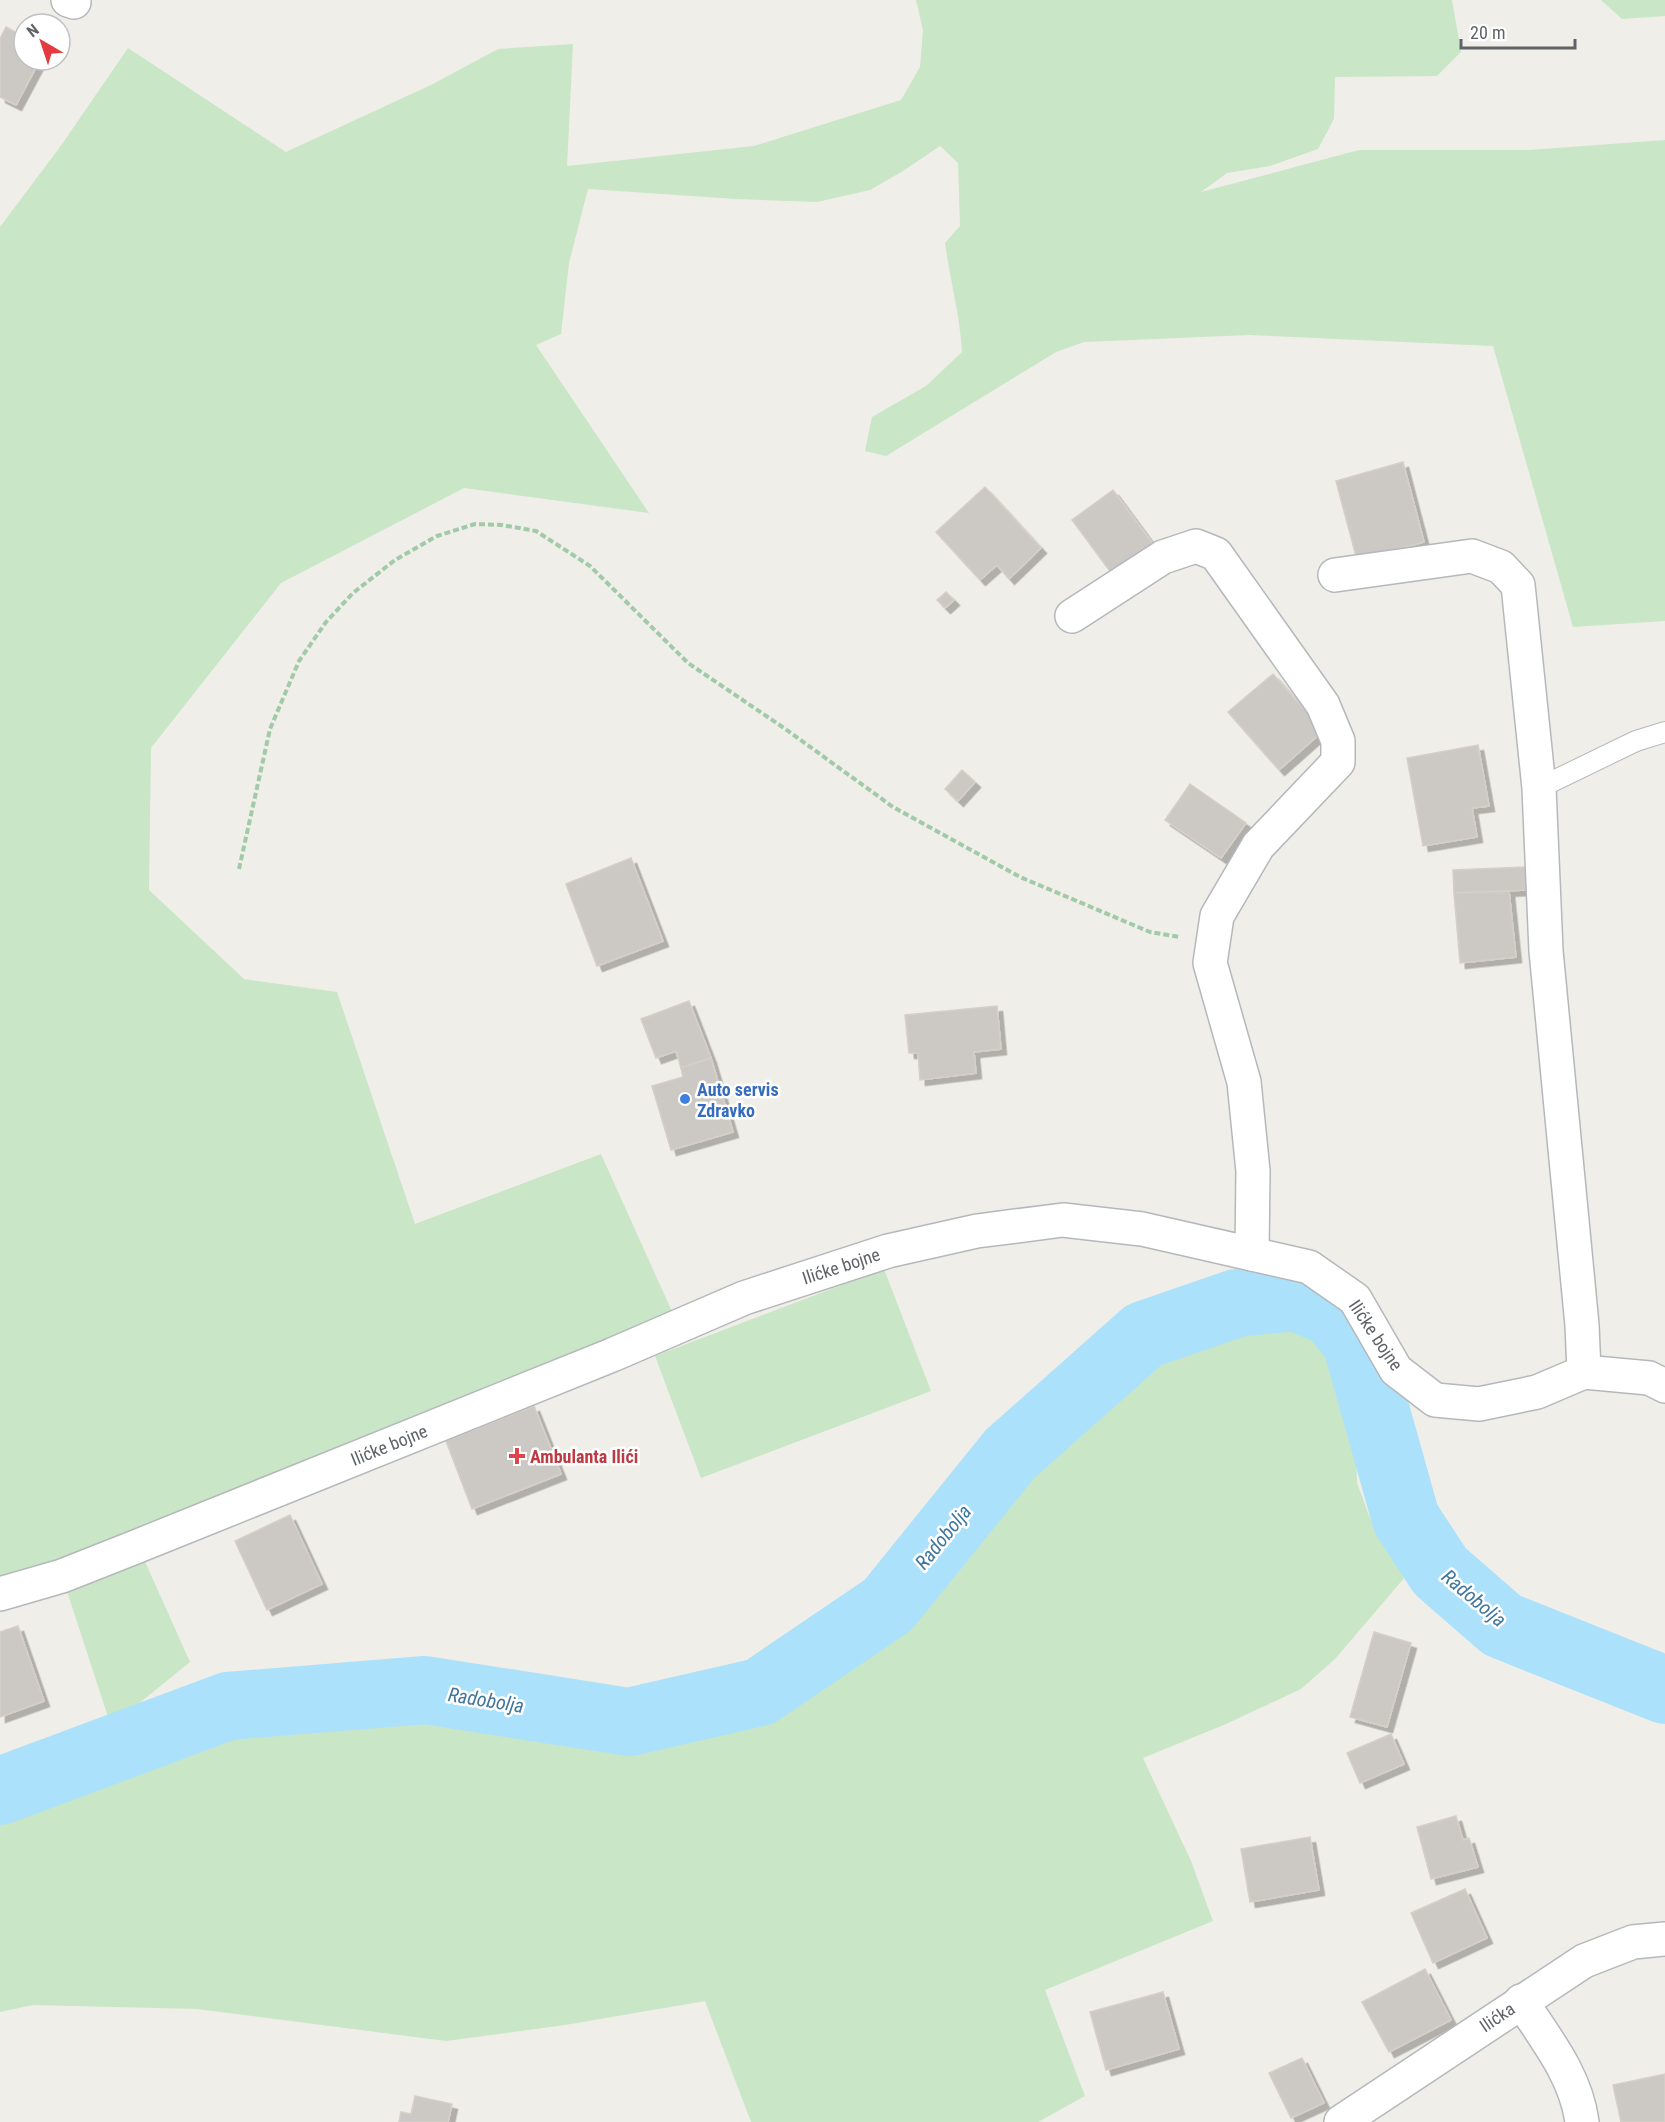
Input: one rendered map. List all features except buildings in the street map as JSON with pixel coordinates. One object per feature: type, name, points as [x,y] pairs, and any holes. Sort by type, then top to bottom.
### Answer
[{"type":"street","points":[[1072,616],[1163,557],[1196,546],[1216,554],[1323,705],[1338,741],[1338,762],[1258,846],[1217,916],[1210,963],[1244,1082],[1253,1171],[1252,1254]]},
{"type":"street","points":[[1335,575],[1472,556],[1502,567],[1518,585],[1539,788],[1546,951],[1582,1325],[1584,1372]]},
{"type":"street","name":"Ilićke bojne","points":[[0,1594],[62,1576],[612,1355],[744,1298],[888,1251],[977,1232],[1063,1220],[1142,1229],[1309,1267],[1355,1299],[1396,1370],[1435,1400],[1479,1404],[1537,1392],[1584,1372],[1649,1378],[1665,1386]]},
{"type":"street","name":"Ilićka","points":[[1341,2122],[1584,1961],[1634,1942],[1665,1939]]},
{"type":"street","points":[[1521,2001],[1568,2073],[1581,2111],[1582,2122]]},
{"type":"lane","points":[[1539,788],[1636,741],[1665,732]]},
{"type":"path","points":[[239,869],[270,729],[299,661],[326,621],[395,560],[437,536],[475,524],[502,525],[536,531],[590,566],[687,663],[784,728],[893,807],[1020,877],[1150,932],[1213,944]]},
{"type":"green space","points":[[916,0],[1452,0],[1461,52],[1437,76],[1335,77],[1334,119],[1318,149],[1270,166],[1227,173],[1201,192],[1359,150],[1529,150],[1665,140],[1665,621],[1573,627],[1493,346],[1249,335],[1084,342],[1056,352],[886,456],[865,451],[872,417],[926,386],[962,352],[945,243],[960,226],[958,163],[940,146],[870,190],[817,202],[588,189],[569,263],[561,334],[536,345],[649,513],[464,488],[281,583],[151,748],[149,890],[244,979],[337,992],[415,1224],[601,1154],[679,1327],[138,1546],[190,1662],[111,1726],[62,1576],[0,1594],[0,227],[60,147],[128,48],[286,152],[433,84],[498,49],[573,44],[567,166],[754,146],[901,100],[920,67],[923,30]]},
{"type":"green space","points":[[1601,0],[1665,0],[1665,16],[1622,19]]},
{"type":"green space","points":[[884,1269],[931,1391],[701,1478],[655,1356]]},
{"type":"green space","points":[[1310,1321],[1323,1329],[1330,1338],[1355,1409],[1357,1483],[1376,1534],[1405,1577],[1335,1659],[1301,1689],[1226,1724],[1143,1758],[1191,1861],[1213,1921],[1045,1990],[1085,2096],[1038,2122],[751,2122],[705,2001],[565,2025],[446,2041],[197,2009],[33,2005],[0,2012],[0,1808],[94,1772],[177,1745],[250,1716],[335,1706],[535,1717],[628,1735],[680,1741],[735,1729],[826,1675],[881,1632],[921,1588],[978,1512],[1037,1450],[1110,1390],[1166,1360],[1284,1322]]},
{"type":"waterway","name":"Radobolja","points":[[0,1791],[228,1706],[425,1690],[629,1722],[760,1692],[888,1605],[1010,1454],[1144,1335],[1237,1303],[1295,1297],[1332,1312],[1356,1341],[1406,1519],[1440,1571],[1502,1625],[1665,1690]]},
{"type":"place","name":"Auto servis Zdravko","points":[[685,1099]]},
{"type":"place","name":"Ambulanta Ilići","points":[[517,1456]]}]
